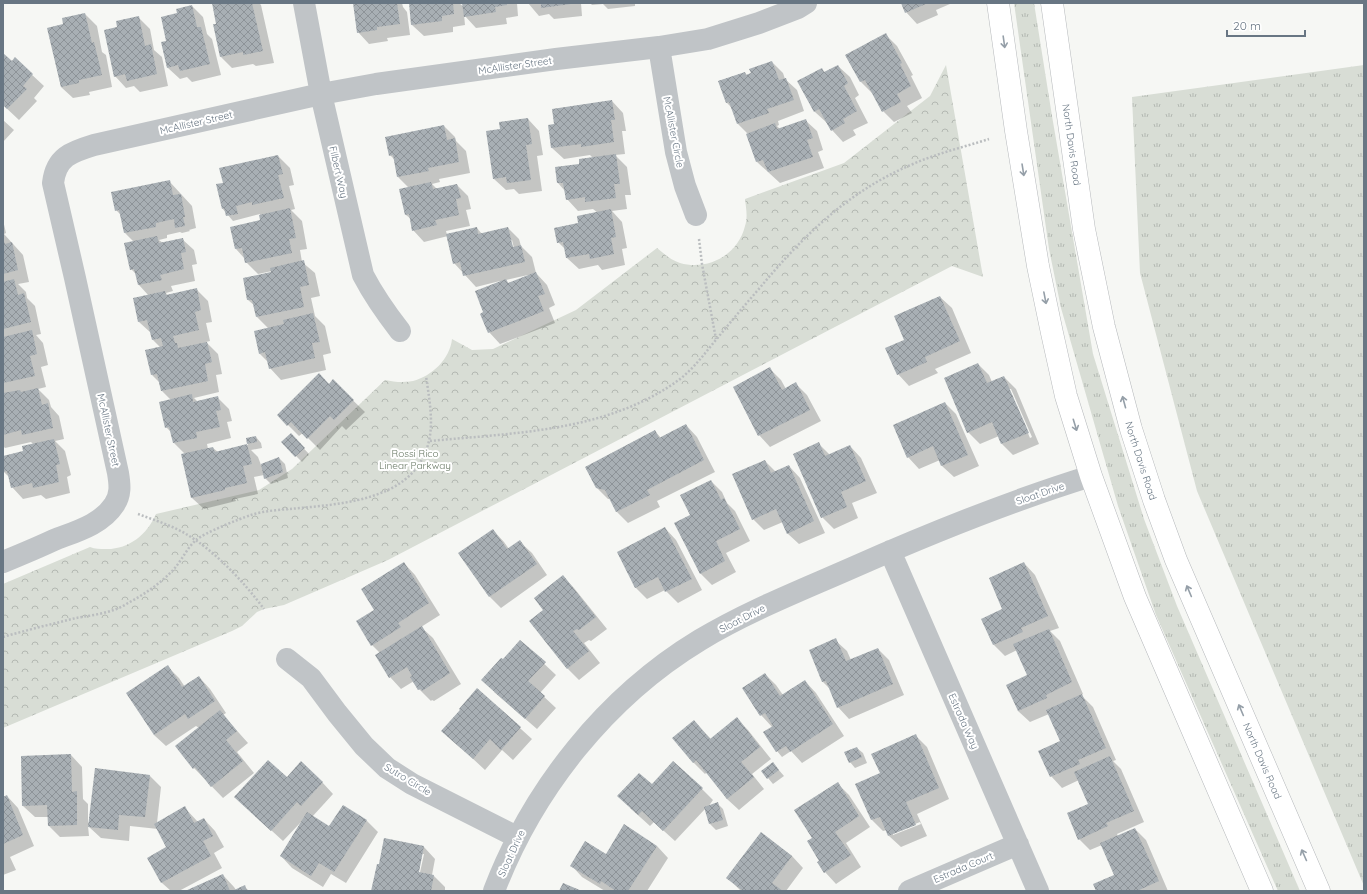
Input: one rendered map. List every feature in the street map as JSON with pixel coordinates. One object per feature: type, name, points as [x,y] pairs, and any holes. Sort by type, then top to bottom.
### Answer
[{"type":"highway","points":[[998,3],[1016,131],[1038,266],[1066,396],[1091,476],[1135,597],[1262,891]]},
{"type":"highway","name":"North Davis Road","points":[[1052,3],[1084,229],[1104,327],[1131,429],[1154,500],[1176,560],[1319,891]]},
{"type":"street","name":"Filbert Way","points":[[304,3],[321,94],[363,276],[384,310],[400,331]]},
{"type":"street","name":"McAllister Street","points":[[3,562],[90,525],[109,512],[119,496],[120,485],[118,473],[76,278],[53,183],[56,166],[62,159],[68,155],[94,145],[321,94],[376,84],[556,59],[659,47],[708,39],[733,32],[791,11],[806,3]]},
{"type":"street","name":"McAllister Circle","points":[[659,47],[676,152],[685,186],[696,215]]},
{"type":"street","name":"Sloat Drive","points":[[494,891],[504,864],[517,837],[544,793],[567,760],[608,714],[652,675],[699,641],[766,606],[890,551],[974,516],[1046,490],[1091,476]]},
{"type":"street","name":"Estrada Way","points":[[890,551],[1038,891]]},
{"type":"street","name":"Sutro Circle","points":[[287,659],[311,678],[364,746],[387,768],[412,784],[517,837]]},
{"type":"street","name":"Estrada Court","points":[[909,891],[1018,844]]},
{"type":"path","points":[[430,441],[522,432],[574,424],[614,413],[643,401],[674,384],[694,367],[784,259],[816,226],[855,194],[914,163],[989,139]]},
{"type":"path","points":[[696,215],[702,264],[716,339]]},
{"type":"path","points":[[3,637],[37,627],[105,612],[126,605],[159,583],[174,569],[196,540],[252,515],[270,511],[347,502],[380,493],[399,484],[413,472],[424,457],[430,441],[431,412],[426,376]]},
{"type":"path","points":[[153,520],[186,533],[206,548],[238,578],[264,609]]},
{"type":"green space","points":[[1014,3],[1034,3],[1093,354],[1144,519],[1177,606],[1300,891],[1278,891],[1156,615],[1118,506],[1061,308],[1049,249]]},
{"type":"green space","name":"Rossi Rico Linear Parkway","points":[[946,65],[983,277],[952,266],[388,560],[284,605],[257,612],[242,626],[232,631],[3,728],[3,584],[90,547],[99,549],[113,549],[129,544],[142,535],[156,514],[259,490],[292,469],[385,380],[399,382],[413,381],[420,379],[433,371],[444,360],[451,346],[452,339],[472,350],[493,349],[576,310],[657,248],[665,255],[680,263],[691,265],[701,265],[720,258],[729,253],[741,236],[746,219],[745,199],[844,163],[930,96]]},
{"type":"green space","points":[[1364,65],[1364,886],[1197,491],[1140,273],[1132,97]]},
{"type":"building","points":[[212,3],[252,3],[263,51],[243,55],[243,52],[220,57],[213,24],[216,24]]},
{"type":"building","points":[[353,3],[397,3],[400,24],[377,27],[377,30],[357,33]]},
{"type":"building","points":[[409,3],[453,3],[454,14],[442,16],[442,21],[411,25]]},
{"type":"building","points":[[462,3],[507,3],[507,5],[495,7],[496,12],[464,17]]},
{"type":"building","points":[[541,3],[571,3],[571,4],[541,8]]},
{"type":"building","points":[[901,3],[928,3],[905,13]]},
{"type":"building","points":[[192,5],[197,27],[201,27],[210,64],[180,71],[178,65],[167,68],[161,42],[166,41],[161,17],[177,13],[176,9]]},
{"type":"building","points":[[85,13],[102,75],[79,80],[79,83],[61,87],[47,28],[63,24],[62,18]]},
{"type":"building","points":[[139,16],[145,46],[151,44],[157,74],[127,81],[125,74],[114,77],[104,30],[117,27],[116,21]]},
{"type":"building","points":[[886,33],[902,63],[900,64],[911,86],[897,94],[901,102],[882,112],[865,80],[860,82],[845,55]]},
{"type":"building","points":[[3,53],[12,61],[15,57],[33,74],[23,86],[27,89],[7,109],[3,105]]},
{"type":"building","points":[[772,61],[779,80],[786,78],[794,100],[767,109],[769,113],[737,124],[729,102],[726,103],[718,81],[745,72],[746,75],[751,73],[749,69]]},
{"type":"building","points":[[838,65],[848,83],[844,86],[857,111],[843,119],[845,123],[831,131],[819,109],[814,112],[797,81],[822,68],[824,72]]},
{"type":"building","points":[[612,100],[615,120],[611,120],[614,142],[581,147],[581,144],[551,148],[548,125],[554,124],[552,109]]},
{"type":"building","points":[[528,118],[532,144],[526,145],[531,180],[507,183],[506,177],[493,179],[486,131],[500,129],[499,122]]},
{"type":"building","points":[[806,119],[813,138],[807,140],[813,157],[768,172],[763,160],[756,162],[746,134],[775,123],[777,129]]},
{"type":"building","points":[[444,125],[447,140],[455,138],[459,162],[428,168],[429,171],[397,177],[393,155],[389,156],[385,137]]},
{"type":"building","points":[[616,154],[620,184],[614,184],[616,198],[585,202],[585,197],[566,200],[563,183],[557,183],[555,167],[579,164],[579,159]]},
{"type":"building","points":[[278,155],[283,174],[278,175],[284,198],[252,205],[252,202],[236,206],[238,214],[226,216],[224,208],[222,209],[216,184],[223,183],[219,168]]},
{"type":"building","points":[[170,180],[173,195],[181,194],[185,226],[175,228],[174,219],[156,223],[156,227],[124,233],[119,210],[115,211],[111,192]]},
{"type":"building","points":[[431,182],[433,189],[457,184],[461,198],[456,199],[459,215],[435,220],[437,225],[412,231],[409,214],[405,215],[399,189]]},
{"type":"building","points":[[290,208],[296,238],[289,239],[292,253],[245,263],[242,248],[235,249],[230,227],[260,220],[259,215]]},
{"type":"building","points":[[611,209],[616,237],[611,238],[614,254],[590,259],[589,254],[566,258],[563,242],[557,243],[554,228],[578,223],[577,216]]},
{"type":"building","points":[[477,227],[478,234],[508,227],[513,247],[521,245],[525,262],[463,276],[460,262],[453,264],[446,234]]},
{"type":"building","points":[[157,236],[159,243],[183,238],[186,252],[181,253],[184,269],[160,275],[162,280],[138,285],[134,269],[130,270],[124,243]]},
{"type":"building","points":[[3,239],[5,244],[12,242],[18,270],[3,274]]},
{"type":"building","points":[[304,260],[309,285],[300,287],[304,307],[256,317],[252,300],[247,300],[243,278],[271,272],[270,268]]},
{"type":"building","points":[[536,272],[545,294],[538,296],[544,311],[488,333],[480,314],[483,312],[475,291],[506,279],[508,283]]},
{"type":"building","points":[[14,279],[18,295],[24,293],[31,322],[3,329],[3,282]]},
{"type":"building","points":[[197,288],[201,310],[195,312],[199,330],[173,336],[178,348],[207,342],[212,362],[205,364],[208,381],[161,391],[157,374],[151,375],[145,350],[163,346],[161,338],[152,340],[147,320],[138,322],[133,298],[165,291],[166,295]]},
{"type":"building","points":[[940,296],[960,341],[925,357],[927,362],[897,375],[885,348],[904,340],[894,316]]},
{"type":"building","points":[[313,313],[320,342],[312,343],[315,358],[269,369],[265,352],[259,354],[254,331],[284,324],[283,320]]},
{"type":"building","points":[[32,330],[37,354],[30,356],[35,376],[3,383],[3,337]]},
{"type":"building","points":[[978,363],[987,383],[1004,376],[1029,433],[1001,444],[992,422],[967,433],[944,378]]},
{"type":"building","points":[[770,367],[782,390],[796,382],[810,410],[758,436],[733,387]]},
{"type":"building","points":[[319,373],[329,384],[333,379],[354,400],[334,420],[330,416],[307,439],[291,422],[287,426],[277,415]]},
{"type":"building","points":[[38,388],[42,405],[48,403],[53,428],[22,435],[21,430],[3,435],[3,393],[20,390],[21,392]]},
{"type":"building","points":[[192,394],[193,402],[218,396],[221,410],[216,411],[220,427],[196,432],[197,438],[173,443],[169,427],[165,428],[159,402]]},
{"type":"building","points":[[945,402],[968,455],[941,466],[933,446],[907,458],[893,425]]},
{"type":"building","points":[[686,424],[704,460],[647,490],[650,495],[616,512],[605,490],[596,488],[585,467],[655,430],[659,438]]},
{"type":"building","points":[[291,433],[305,448],[295,457],[281,442]]},
{"type":"building","points":[[256,436],[257,442],[247,444],[246,438]]},
{"type":"building","points":[[54,439],[60,464],[56,465],[59,482],[33,488],[32,483],[11,488],[7,471],[3,472],[3,456],[23,451],[22,446]]},
{"type":"building","points":[[819,442],[825,456],[850,445],[866,481],[841,492],[847,507],[821,518],[793,454]]},
{"type":"building","points":[[247,444],[252,464],[243,466],[247,483],[191,498],[181,454],[213,447],[215,452]]},
{"type":"building","points":[[279,457],[283,472],[264,479],[261,464]]},
{"type":"building","points":[[765,460],[771,473],[789,465],[814,521],[787,534],[776,509],[752,520],[732,474]]},
{"type":"building","points":[[711,480],[721,500],[724,498],[740,529],[716,541],[725,561],[700,574],[674,523],[690,515],[680,495]]},
{"type":"building","points":[[665,527],[692,579],[665,592],[658,577],[635,588],[617,552]]},
{"type":"building","points":[[493,529],[507,549],[520,540],[537,564],[489,597],[458,553]]},
{"type":"building","points":[[404,562],[429,603],[398,623],[401,627],[371,646],[356,621],[374,610],[361,589]]},
{"type":"building","points":[[1024,562],[1048,616],[1021,628],[1023,632],[993,645],[981,619],[1002,609],[989,578]]},
{"type":"building","points":[[563,575],[596,617],[579,630],[577,629],[573,631],[589,651],[567,669],[529,621],[543,610],[534,598]]},
{"type":"building","points":[[422,626],[450,673],[422,691],[421,689],[418,690],[410,677],[412,676],[407,667],[389,678],[375,655]]},
{"type":"building","points":[[1049,629],[1072,682],[1046,695],[1047,698],[1018,711],[1006,685],[1027,675],[1013,644]]},
{"type":"building","points":[[836,638],[846,661],[878,648],[893,684],[837,708],[826,681],[822,682],[809,650]]},
{"type":"building","points":[[520,640],[546,662],[528,681],[545,696],[525,719],[481,680]]},
{"type":"building","points":[[168,665],[182,687],[199,676],[215,701],[188,719],[185,714],[154,735],[126,693]]},
{"type":"building","points":[[765,673],[780,696],[805,680],[833,724],[790,752],[786,746],[776,752],[763,732],[773,726],[765,713],[760,716],[742,688]]},
{"type":"building","points":[[477,688],[521,727],[501,750],[490,739],[473,759],[441,731]]},
{"type":"building","points":[[1082,694],[1106,748],[1078,760],[1080,764],[1050,777],[1038,751],[1060,741],[1046,710]]},
{"type":"building","points":[[220,710],[237,731],[226,740],[243,761],[211,787],[195,767],[193,769],[175,746]]},
{"type":"building","points":[[737,717],[760,747],[741,762],[754,777],[727,799],[696,760],[693,763],[672,738],[694,720],[710,739]]},
{"type":"building","points":[[916,734],[939,788],[906,802],[916,825],[888,836],[880,817],[871,820],[855,784],[880,773],[871,754]]},
{"type":"building","points":[[857,747],[862,757],[849,763],[844,752]]},
{"type":"building","points":[[71,754],[72,792],[77,791],[77,825],[48,826],[47,805],[22,806],[21,756]]},
{"type":"building","points":[[1110,756],[1134,811],[1106,823],[1108,826],[1078,840],[1067,813],[1088,804],[1074,772]]},
{"type":"building","points":[[268,760],[287,777],[301,761],[323,782],[301,806],[297,802],[271,831],[234,797]]},
{"type":"building","points":[[673,761],[703,788],[663,831],[642,811],[638,815],[617,796],[639,773],[652,784]]},
{"type":"building","points":[[773,762],[779,770],[767,779],[761,771]]},
{"type":"building","points":[[95,768],[150,775],[145,817],[119,815],[118,830],[88,827]]},
{"type":"building","points":[[838,782],[859,816],[835,832],[851,855],[824,873],[817,862],[819,861],[807,841],[812,838],[794,810]]},
{"type":"building","points":[[7,795],[23,835],[3,844],[3,797]]},
{"type":"building","points":[[718,802],[723,820],[709,824],[704,807]]},
{"type":"building","points":[[343,805],[367,820],[334,872],[319,863],[311,876],[280,856],[307,812],[329,826]]},
{"type":"building","points":[[185,806],[194,823],[204,818],[213,836],[203,841],[211,856],[161,883],[147,858],[166,847],[154,824]]},
{"type":"building","points":[[624,824],[657,846],[628,891],[616,891],[601,881],[600,884],[570,866],[585,841],[606,854]]},
{"type":"building","points":[[1135,828],[1159,881],[1137,891],[1096,891],[1093,884],[1114,875],[1100,843]]},
{"type":"building","points":[[761,832],[792,856],[772,883],[783,891],[743,891],[726,878]]},
{"type":"building","points":[[384,838],[424,846],[419,872],[434,875],[431,891],[371,891],[377,864],[379,864]]},
{"type":"building","points":[[223,874],[230,891],[185,891]]},
{"type":"building","points":[[563,883],[582,891],[559,891]]},
{"type":"building","points":[[245,885],[247,891],[232,891]]}]
